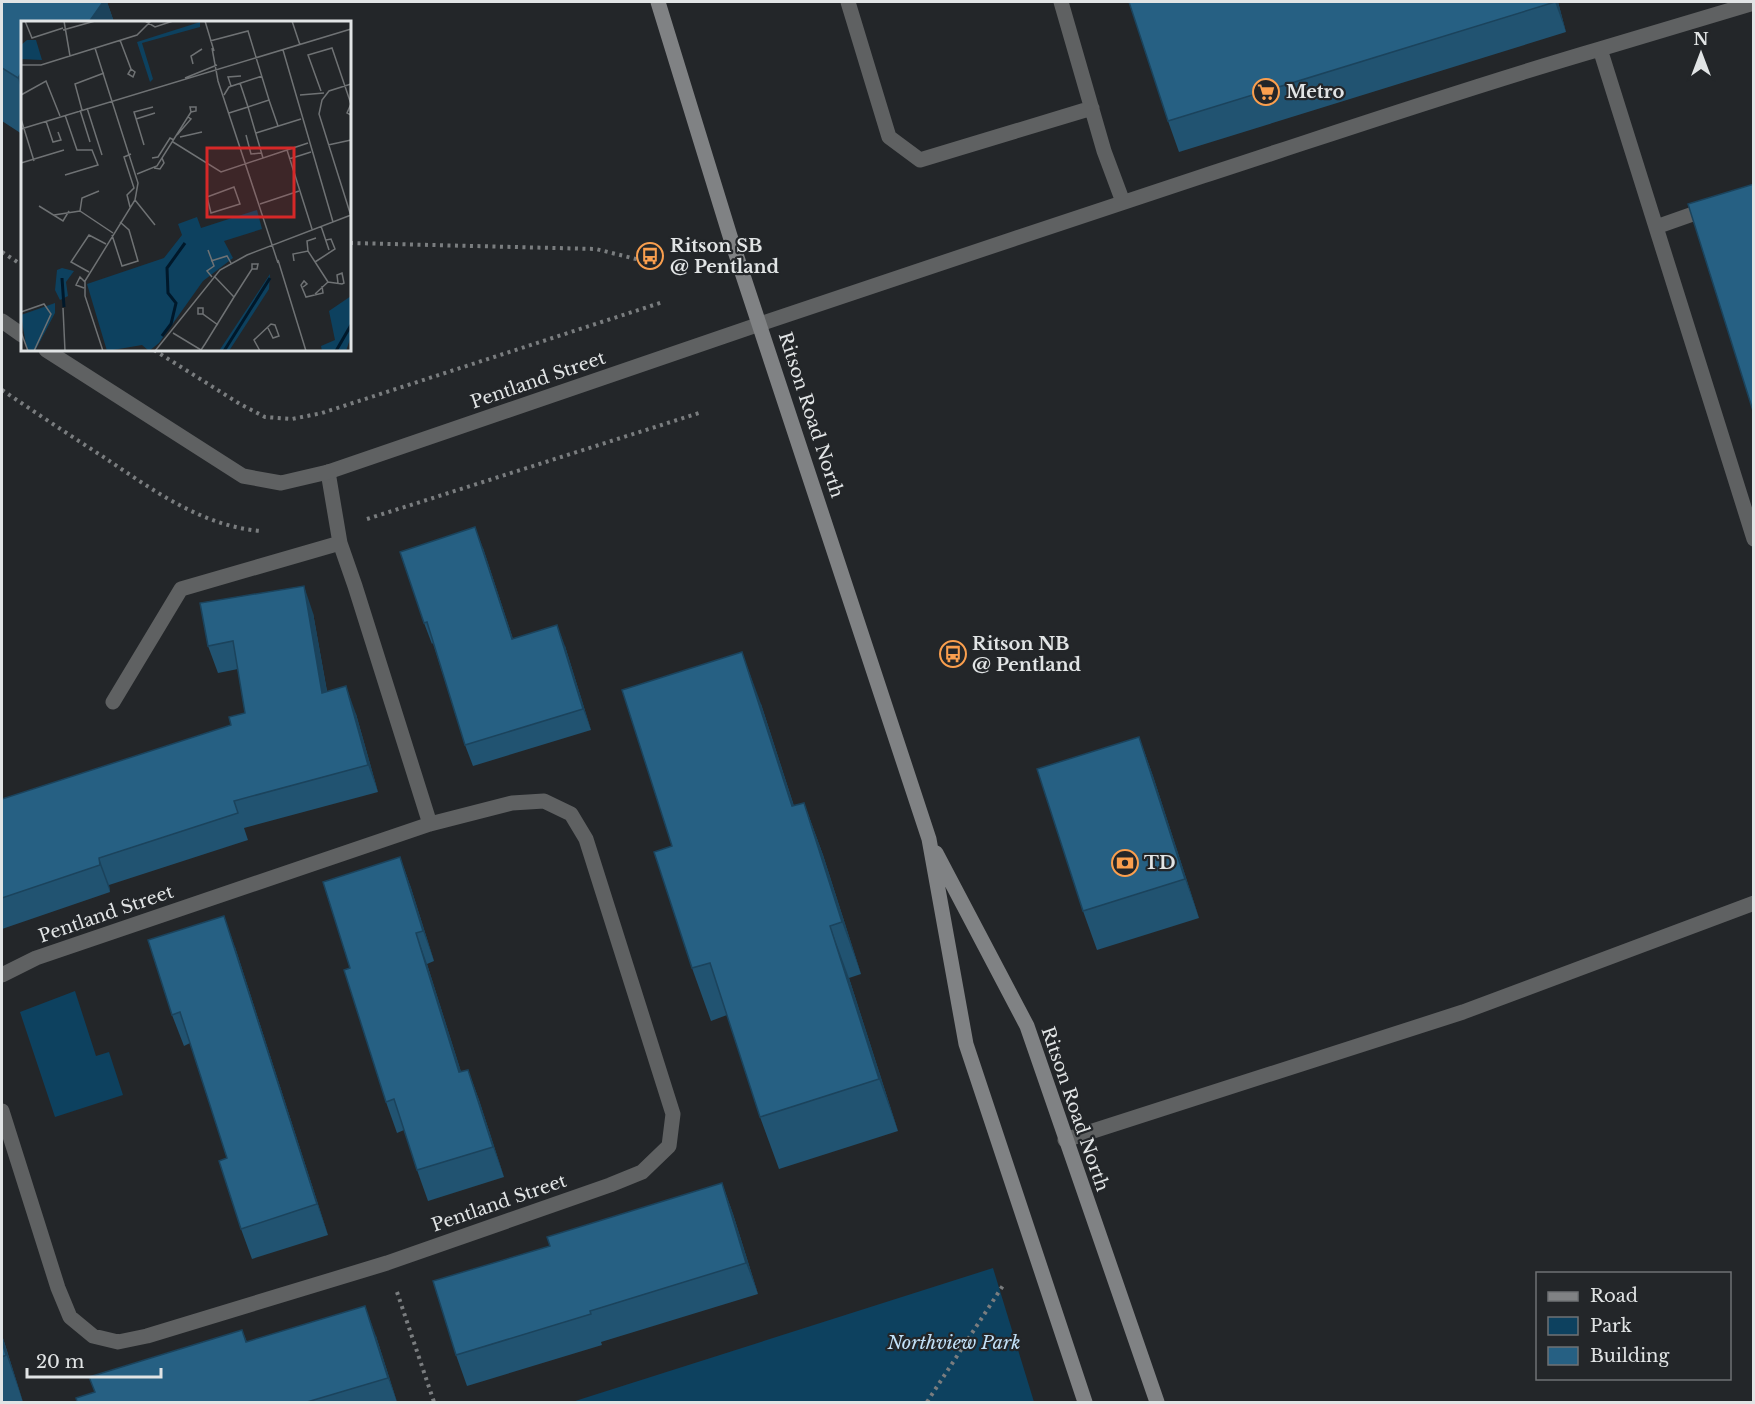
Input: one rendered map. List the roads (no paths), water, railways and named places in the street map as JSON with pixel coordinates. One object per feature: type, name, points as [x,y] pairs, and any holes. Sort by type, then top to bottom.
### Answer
[{"type":"main road","name":"Ritson Road North","points":[[658,2],[730,236],[929,839],[966,1044],[1084,1402]]},
{"type":"main road","name":"Ritson Road North","points":[[929,839],[1027,1026],[1157,1402]]},
{"type":"street","points":[[848,2],[889,137],[920,160],[1092,108]]},
{"type":"street","points":[[1061,2],[1104,151],[1123,202]]},
{"type":"street","name":"Pentland Street","points":[[48,351],[243,476],[281,483],[328,472],[1123,202],[1501,78],[1754,3]]},
{"type":"street","points":[[1600,49],[1754,539]]},
{"type":"street","points":[[1656,227],[1721,204]]},
{"type":"street","points":[[2,321],[21,334]]},
{"type":"street","points":[[328,472],[340,543],[430,824]]},
{"type":"street","points":[[113,702],[181,589],[340,543]]},
{"type":"street","name":"Pentland Street","points":[[2,975],[36,958],[430,824],[512,803],[544,801],[571,814],[586,838],[673,1114],[669,1146],[642,1172],[387,1263],[147,1336],[118,1342],[93,1336],[70,1317],[58,1288],[2,1111]]},
{"type":"street","points":[[1065,1140],[1463,1012],[1754,903]]},
{"type":"place","name":"Metro","points":[[1266,92]]},
{"type":"place","name":"Ritson SB @ Pentland","points":[[650,256]]},
{"type":"place","name":"Ritson NB @ Pentland","points":[[953,654]]},
{"type":"place","name":"TD","points":[[1125,863]]},
{"type":"park label","name":"Northview Park","points":[[954,1343]]}]
